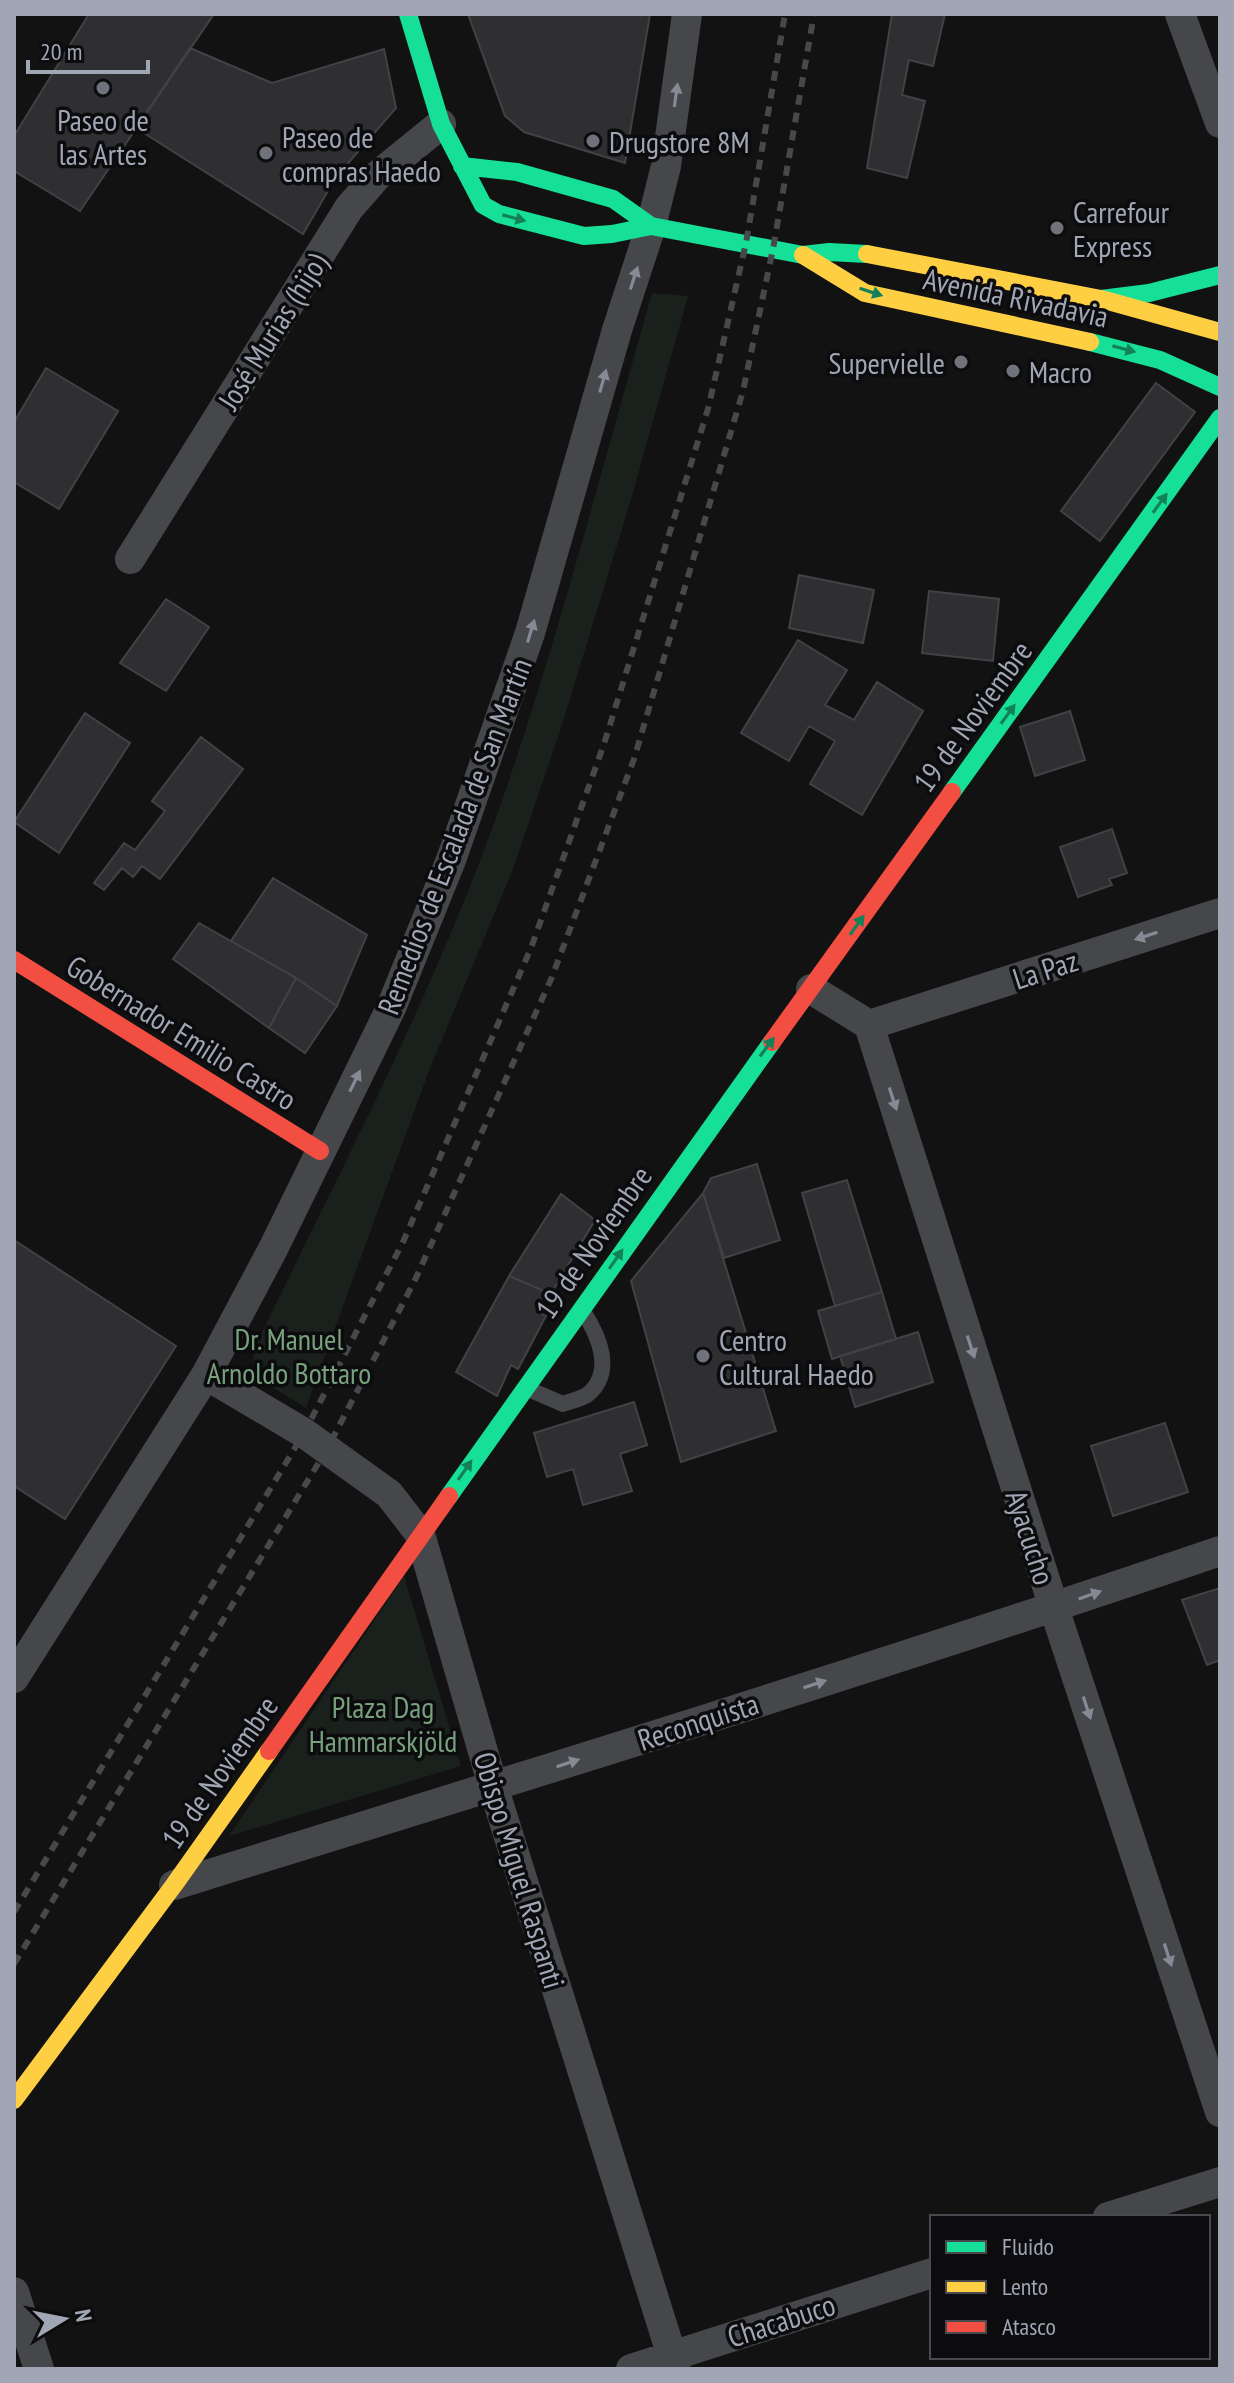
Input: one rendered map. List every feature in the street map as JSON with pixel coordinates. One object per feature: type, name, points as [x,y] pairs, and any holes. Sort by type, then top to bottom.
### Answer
[{"type":"street","name":"Avenida Rivadavia","points":[[408,14],[441,124],[483,205],[499,214],[589,237],[651,226],[803,255],[829,252],[875,254],[1101,299],[1220,332]]},
{"type":"street","name":"Remedios de Escalada de San Martín","points":[[14,1678],[206,1375],[273,1249],[391,1008],[451,860],[530,633],[617,330],[651,226],[666,166],[687,14]]},
{"type":"street","points":[[1180,14],[1220,123]]},
{"type":"street","name":"José Murias (hijo)","points":[[130,559],[349,208],[377,176],[441,124]]},
{"type":"street","name":"Avenida Rivadavia","points":[[462,166],[517,172],[613,199],[651,226]]},
{"type":"street","name":"Avenida Rivadavia","points":[[803,255],[865,293],[1114,347],[1160,360],[1220,387]]},
{"type":"street","points":[[1101,299],[1149,293],[1220,275]]},
{"type":"street","name":"19 de Noviembre","points":[[14,2100],[174,1885],[581,1307],[1220,418]]},
{"type":"street","name":"La Paz","points":[[869,1025],[1220,913]]},
{"type":"street","name":"Gobernador Emilio Castro","points":[[14,960],[320,1151]]},
{"type":"street","points":[[811,989],[869,1025]]},
{"type":"street","name":"Ayacucho","points":[[869,1025],[1054,1608],[1220,2112]]},
{"type":"street","name":"Obispo Miguel Raspanti","points":[[206,1375],[304,1433],[389,1494],[420,1534],[493,1786],[674,2362]]},
{"type":"street","name":"Reconquista","points":[[174,1885],[1054,1608],[1220,1551]]},
{"type":"street","points":[[1114,2215],[1220,2182]]},
{"type":"street","name":"Chacabuco","points":[[631,2369],[674,2362],[930,2274]]},
{"type":"street","points":[[14,2292],[39,2369]]},
{"type":"lane","points":[[525,1388],[563,1404],[587,1394],[600,1376],[604,1358],[595,1330],[581,1307]]},
{"type":"green space","name":"Dr. Manuel Arnoldo Bottaro","points":[[652,293],[688,296],[632,496],[561,728],[513,869],[430,1068],[306,1408],[253,1375],[254,1349],[414,1018],[471,884],[519,751],[559,621]]},
{"type":"green space","name":"Plaza Dag Hammarskjöld","points":[[404,1576],[461,1766],[229,1836]]},
{"type":"building","name":"Paseo de las Artes","points":[[89,14],[214,14],[80,211],[14,171],[14,136]]},
{"type":"building","points":[[468,14],[650,14],[625,163],[524,132],[505,116]]},
{"type":"building","points":[[892,14],[945,14],[933,66],[909,60],[902,95],[925,101],[907,178],[867,168]]},
{"type":"building","name":"Paseo de compras Haedo","points":[[190,48],[272,83],[384,49],[396,108],[336,177],[303,234],[136,128]]},
{"type":"building","points":[[46,368],[118,411],[59,509],[14,482],[14,422]]},
{"type":"building","points":[[1156,383],[1195,412],[1100,541],[1061,511]]},
{"type":"building","points":[[799,575],[874,590],[863,643],[789,628]]},
{"type":"building","points":[[929,591],[999,599],[993,661],[922,653]]},
{"type":"building","points":[[166,599],[209,627],[166,691],[120,663]]},
{"type":"building","points":[[798,640],[847,670],[825,705],[854,720],[877,682],[923,711],[862,815],[810,784],[835,741],[809,726],[789,761],[741,733]]},
{"type":"building","points":[[1070,711],[1085,760],[1035,776],[1020,727]]},
{"type":"building","points":[[85,713],[130,743],[59,853],[14,822]]},
{"type":"building","points":[[201,737],[243,769],[160,879],[142,866],[133,877],[122,868],[104,890],[94,883],[124,843],[135,850],[165,811],[152,801]]},
{"type":"building","points":[[1112,829],[1127,873],[1109,879],[1112,885],[1078,897],[1060,847]]},
{"type":"building","points":[[273,878],[367,935],[337,1006],[296,978],[231,941]]},
{"type":"building","points":[[199,923],[296,978],[269,1028],[173,959]]},
{"type":"building","points":[[296,978],[337,1006],[305,1053],[269,1028]]},
{"type":"building","points":[[757,1164],[780,1240],[724,1258],[703,1193],[711,1178]]},
{"type":"building","points":[[847,1180],[882,1292],[835,1306],[802,1193]]},
{"type":"building","name":"Centro Cultural Haedo","points":[[703,1193],[776,1431],[681,1462],[631,1281]]},
{"type":"building","points":[[561,1194],[595,1220],[551,1294],[509,1276]]},
{"type":"building","points":[[14,1240],[176,1346],[65,1519],[14,1486]]},
{"type":"building","points":[[509,1276],[551,1294],[540,1313],[546,1316],[518,1369],[511,1365],[497,1396],[456,1372]]},
{"type":"building","points":[[882,1292],[896,1339],[832,1359],[818,1311]]},
{"type":"building","points":[[918,1332],[933,1382],[855,1407],[840,1356]]},
{"type":"building","points":[[634,1402],[647,1445],[620,1454],[632,1491],[583,1505],[573,1469],[547,1477],[534,1433]]},
{"type":"building","points":[[1165,1423],[1188,1492],[1113,1516],[1091,1446]]},
{"type":"building","points":[[1220,1588],[1220,1660],[1207,1665],[1182,1600]]},
{"type":"railway","points":[[14,1912],[304,1433],[403,1242],[531,948],[604,744],[708,409],[746,243],[785,14]]},
{"type":"railway","points":[[14,1964],[327,1449],[415,1280],[552,977],[634,759],[743,391],[773,249],[814,14]]},
{"type":"traffic: fast","points":[[408,14],[441,124],[483,205],[499,214],[584,236],[651,226],[803,255],[829,252],[867,254]]},
{"type":"traffic: fast","points":[[462,166],[517,172],[613,199],[651,226]]},
{"type":"traffic: fast","points":[[1101,299],[1149,293],[1220,275]]},
{"type":"traffic: fast","points":[[1090,342],[1160,360],[1220,387]]},
{"type":"traffic: fast","points":[[952,792],[1220,418]]},
{"type":"traffic: fast","points":[[449,1496],[772,1042]]},
{"type":"traffic: slow","points":[[867,254],[1101,299],[1220,332]]},
{"type":"traffic: slow","points":[[803,255],[865,293],[1090,342]]},
{"type":"traffic: slow","points":[[14,2100],[269,1751]]},
{"type":"traffic: jam","points":[[772,1042],[952,792]]},
{"type":"traffic: jam","points":[[14,960],[320,1151]]},
{"type":"traffic: jam","points":[[269,1751],[449,1496]]},
{"type":"place","name":"Paseo de las Artes","points":[[103,88]]},
{"type":"place","name":"Drugstore 8M","points":[[593,141]]},
{"type":"place","name":"Paseo de compras Haedo","points":[[266,153]]},
{"type":"place","name":"Carrefour Express","points":[[1057,228]]},
{"type":"place","name":"Supervielle","points":[[961,362]]},
{"type":"place","name":"Macro","points":[[1013,371]]},
{"type":"place","name":"Centro Cultural Haedo","points":[[703,1356]]}]
